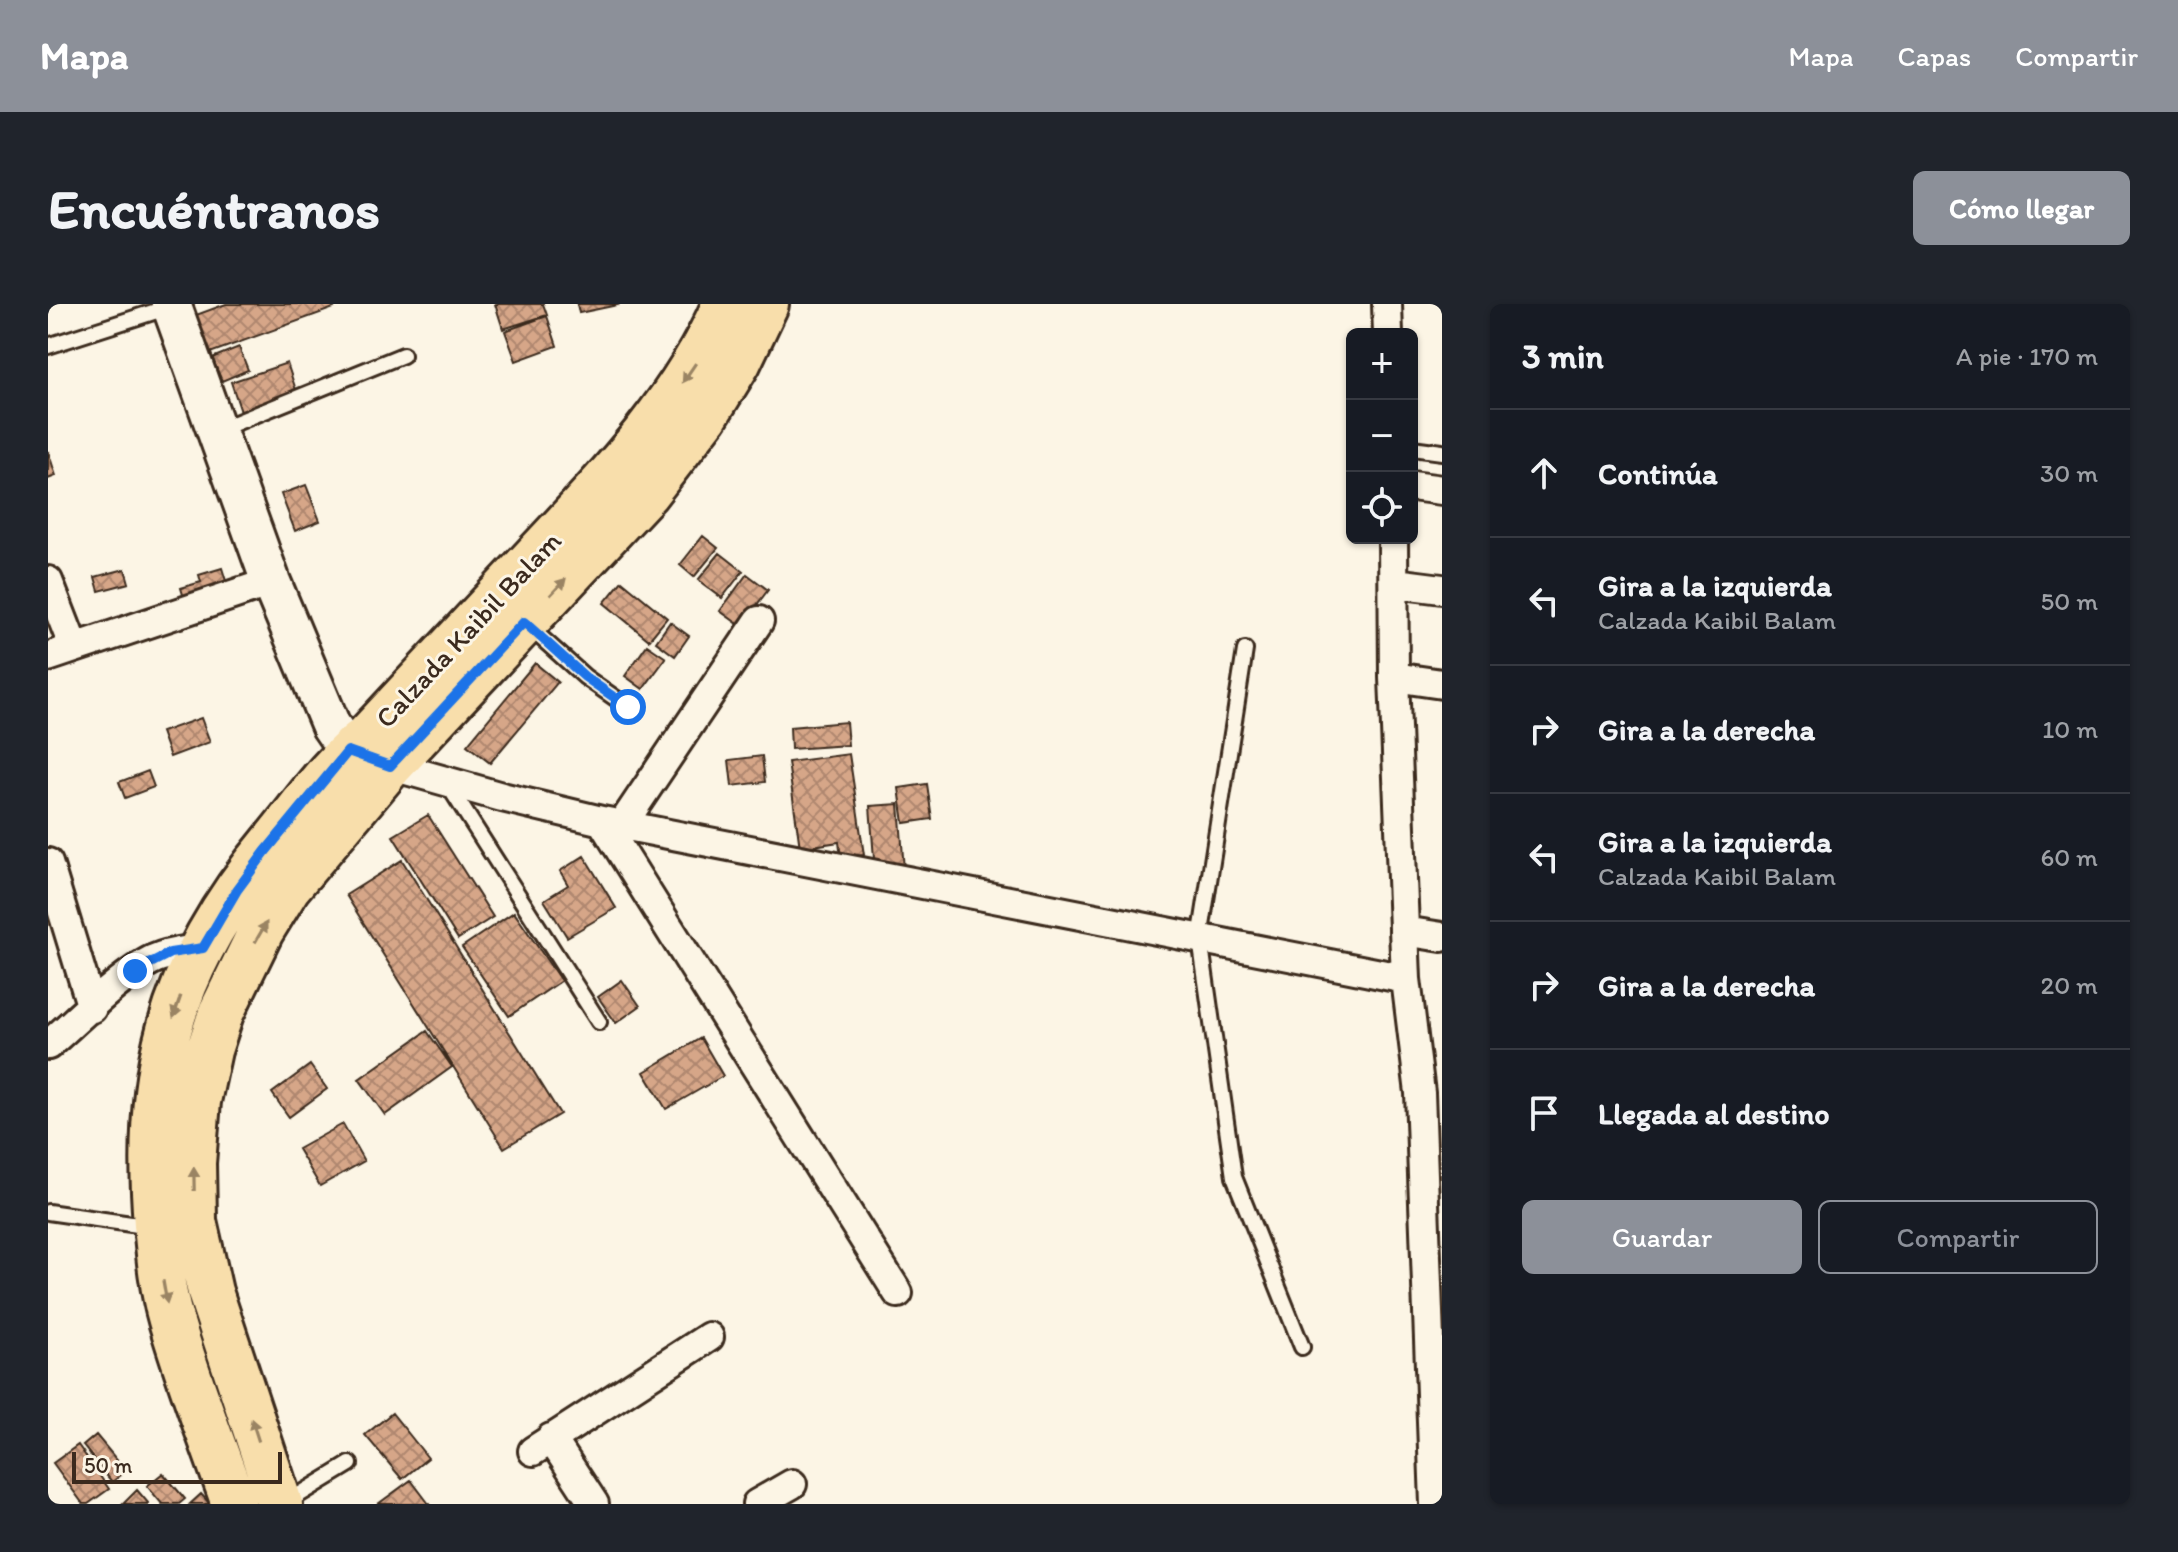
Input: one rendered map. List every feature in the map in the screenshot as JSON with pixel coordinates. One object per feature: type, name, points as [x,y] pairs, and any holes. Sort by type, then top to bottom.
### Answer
[{"type":"main road","name":"Calzada Kaibil Balam","points":[[234,1504],[170,1318],[157,1228],[155,1113],[168,1032],[185,983],[237,890],[258,861],[348,751],[367,737],[605,483],[692,370],[710,340],[725,304]]},
{"type":"main road","name":"Calzada Kaibil Balam","points":[[282,1504],[210,1292],[194,1221],[193,1163],[198,1101],[221,1013],[261,931],[307,862],[390,766],[646,493],[706,415],[738,363],[766,304]]},
{"type":"street","points":[[1387,304],[1388,328]]},
{"type":"street","points":[[172,305],[271,582],[331,726],[348,751],[445,782],[612,823],[1406,979]]},
{"type":"street","points":[[1418,487],[1442,490]]},
{"type":"street","points":[[1393,544],[1394,677],[1406,979],[1431,1095],[1435,1504]]},
{"type":"street","points":[[48,581],[61,652],[271,582]]},
{"type":"street","points":[[1395,583],[1442,589]]},
{"type":"street","points":[[612,823],[759,621]]},
{"type":"street","points":[[1394,677],[1442,684]]},
{"type":"street","points":[[612,823],[898,1293]]},
{"type":"street","points":[[48,863],[92,1008]]},
{"type":"street","points":[[1404,931],[1442,937]]},
{"type":"street","points":[[48,1045],[152,960],[170,953],[203,948]]},
{"type":"street","points":[[594,1504],[542,1444],[709,1337]]},
{"type":"street","points":[[757,1504],[792,1484]]},
{"type":"lane","points":[[48,346],[172,305]]},
{"type":"lane","points":[[218,430],[403,355]]},
{"type":"lane","points":[[1418,449],[1442,452]]},
{"type":"lane","points":[[524,622],[585,677],[628,707]]},
{"type":"lane","points":[[1245,650],[1200,939],[1234,1177],[1302,1347]]},
{"type":"lane","points":[[445,782],[599,1022]]},
{"type":"lane","points":[[48,1212],[157,1228]]},
{"type":"lane","points":[[282,1504],[350,1464]]},
{"type":"building","points":[[226,304],[332,304],[334,308],[210,353],[196,315]]},
{"type":"building","points":[[495,304],[543,304],[547,315],[503,329]]},
{"type":"building","points":[[577,304],[617,304],[618,305],[579,313]]},
{"type":"building","points":[[547,316],[557,346],[516,361],[505,331]]},
{"type":"building","points":[[239,347],[248,370],[222,381],[212,358]]},
{"type":"building","points":[[287,363],[297,393],[241,412],[231,382]]},
{"type":"building","points":[[48,451],[56,476],[48,479]]},
{"type":"building","points":[[306,485],[320,521],[295,531],[281,494]]},
{"type":"building","points":[[703,536],[718,548],[694,577],[680,565]]},
{"type":"building","points":[[720,553],[743,571],[722,598],[698,580]]},
{"type":"building","points":[[222,568],[230,594],[187,608],[181,588],[201,582],[199,575]]},
{"type":"building","points":[[125,569],[129,583],[99,591],[95,577]]},
{"type":"building","points":[[747,574],[768,590],[741,626],[720,611]]},
{"type":"building","points":[[622,581],[667,618],[649,640],[604,603]]},
{"type":"building","points":[[670,622],[689,636],[675,656],[656,642]]},
{"type":"building","points":[[647,645],[666,658],[643,689],[625,676]]},
{"type":"building","points":[[535,663],[558,682],[490,763],[467,745]]},
{"type":"building","points":[[201,718],[210,742],[170,757],[161,732]]},
{"type":"building","points":[[846,722],[848,745],[791,749],[790,727]]},
{"type":"building","points":[[849,754],[864,855],[841,858],[839,842],[800,848],[788,762]]},
{"type":"building","points":[[762,756],[765,782],[732,786],[729,760]]},
{"type":"building","points":[[148,771],[154,787],[125,798],[119,782]]},
{"type":"building","points":[[927,784],[932,819],[904,823],[899,788]]},
{"type":"building","points":[[899,804],[904,870],[875,872],[870,806]]},
{"type":"building","points":[[428,815],[493,917],[458,939],[393,836]]},
{"type":"building","points":[[584,856],[616,908],[567,937],[544,900],[568,885],[560,871]]},
{"type":"building","points":[[402,860],[560,1114],[504,1148],[346,895]]},
{"type":"building","points":[[514,912],[561,981],[509,1016],[462,947]]},
{"type":"building","points":[[622,980],[640,1006],[616,1023],[598,997]]},
{"type":"building","points":[[427,1031],[452,1067],[385,1115],[359,1079]]},
{"type":"building","points":[[701,1038],[723,1076],[666,1109],[644,1072]]},
{"type":"building","points":[[310,1065],[327,1089],[289,1117],[272,1093]]},
{"type":"building","points":[[343,1124],[364,1161],[320,1186],[298,1149]]},
{"type":"building","points":[[392,1413],[428,1458],[402,1479],[365,1435]]},
{"type":"building","points":[[96,1435],[126,1471],[112,1482],[83,1446]]},
{"type":"building","points":[[78,1445],[109,1489],[88,1504],[83,1504],[53,1463]]},
{"type":"building","points":[[163,1473],[185,1499],[179,1504],[162,1504],[147,1486]]},
{"type":"building","points":[[411,1480],[429,1504],[378,1504]]},
{"type":"building","points":[[137,1490],[149,1504],[123,1504]]},
{"type":"building","points":[[201,1494],[210,1504],[190,1504]]},
{"type":"route","points":[[135,971],[170,953],[203,948],[237,890],[348,751],[390,766],[524,622],[585,677],[628,707]]}]
